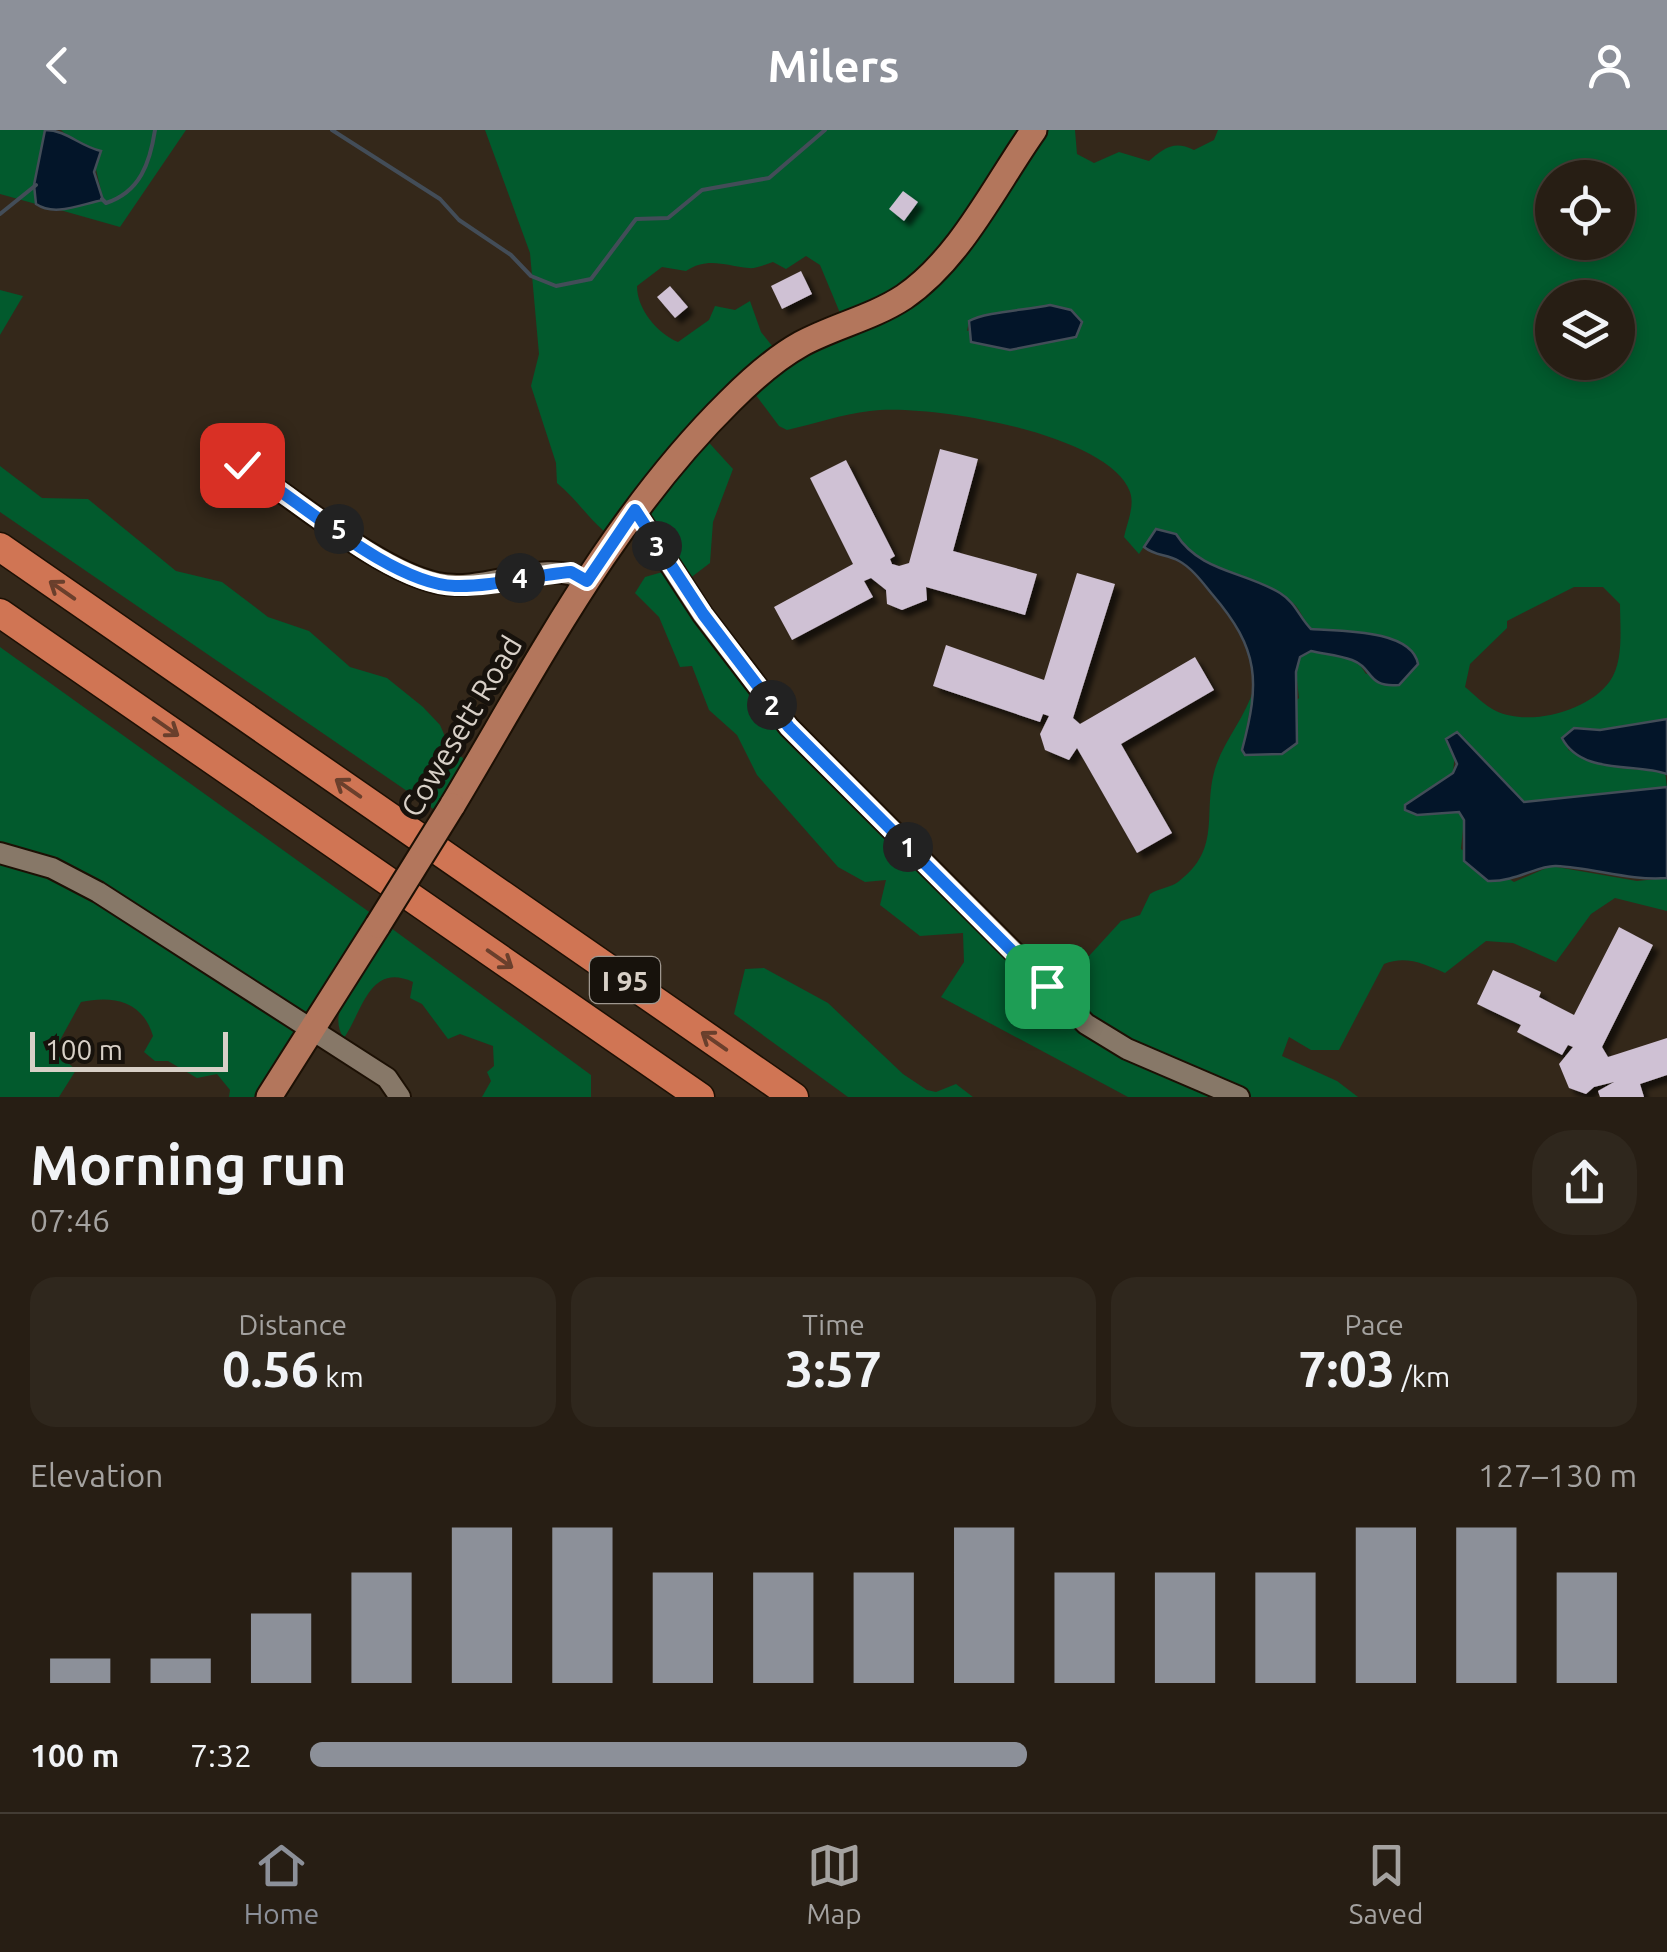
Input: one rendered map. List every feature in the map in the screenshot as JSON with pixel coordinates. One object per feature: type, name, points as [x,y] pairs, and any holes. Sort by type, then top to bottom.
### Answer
[{"type":"highway","name":"I 95","points":[[0,547],[794,1097]]},
{"type":"highway","name":"I 95","points":[[0,613],[700,1097]]},
{"type":"main road","name":"Cowesett Road","points":[[269,1097],[452,806],[587,581],[635,510],[714,417],[760,372],[803,343],[871,314],[920,284],[964,230],[1034,130]]},
{"type":"street","points":[[242,465],[371,554],[425,580],[470,585],[571,572],[587,581]]},
{"type":"street","points":[[635,510],[703,614],[789,727],[1086,1024],[1127,1049],[1239,1097]]},
{"type":"street","points":[[0,852],[52,868],[98,892],[387,1078],[400,1097]]},
{"type":"green space","points":[[0,130],[45,130],[34,185],[36,204],[0,194]]},
{"type":"green space","points":[[61,130],[186,130],[120,227],[60,210],[103,199],[94,161]]},
{"type":"green space","points":[[485,130],[1075,130],[1077,154],[1094,163],[1119,152],[1149,161],[1170,147],[1194,150],[1214,140],[1218,130],[1667,130],[1667,719],[1600,730],[1574,728],[1568,750],[1619,768],[1665,772],[1667,787],[1524,802],[1457,732],[1453,773],[1405,805],[1417,815],[1459,811],[1464,819],[1461,849],[1514,882],[1551,866],[1637,881],[1667,878],[1667,911],[1615,898],[1591,914],[1556,962],[1513,943],[1486,941],[1445,973],[1407,961],[1384,964],[1339,1050],[1311,1050],[1289,1037],[1282,1056],[1337,1081],[1358,1097],[1128,1097],[941,997],[964,962],[963,933],[920,936],[880,905],[886,880],[865,882],[838,867],[757,775],[737,735],[709,710],[692,666],[680,667],[659,617],[635,593],[645,577],[673,569],[642,520],[616,540],[557,483],[556,463],[531,386],[539,354],[530,253]],"holes":[[[806,256],[820,265],[845,325],[781,357],[761,332],[750,301],[735,310],[715,306],[709,320],[678,342],[650,319],[638,295],[637,286],[662,267],[686,271],[710,263],[752,268],[773,262],[786,269]],[[1050,305],[967,331],[969,321],[976,318]],[[749,386],[779,426],[787,430],[860,412],[896,410],[971,418],[1053,438],[1088,453],[1115,471],[1131,497],[1124,537],[1139,554],[1156,529],[1176,534],[1200,558],[1263,585],[1293,603],[1311,629],[1380,636],[1416,655],[1366,674],[1357,661],[1311,651],[1300,657],[1296,672],[1299,698],[1242,751],[1254,688],[1216,766],[1206,842],[1192,869],[1175,884],[1150,894],[1140,915],[1121,921],[1089,956],[1052,950],[1031,969],[746,673],[685,582],[710,563],[713,522],[733,469],[702,435]],[[1574,587],[1603,587],[1620,604],[1620,644],[1610,681],[1588,701],[1558,713],[1525,717],[1496,711],[1465,687],[1470,664],[1507,628],[1507,621]]]},
{"type":"green space","points":[[0,290],[23,296],[0,335]]},
{"type":"green space","points":[[0,466],[42,498],[88,499],[176,571],[222,582],[268,617],[309,631],[350,667],[387,678],[423,707],[440,725],[450,748],[473,766],[442,815],[0,512]]},
{"type":"green space","points":[[0,647],[372,914],[254,1097],[229,1097],[230,1090],[217,1074],[197,1078],[168,1061],[155,1061],[144,1052],[153,1036],[142,1015],[125,1003],[104,999],[81,1002],[59,1042],[59,1055],[76,1070],[59,1097],[0,1097]]},
{"type":"green space","points":[[391,928],[591,1075],[591,1097],[482,1097],[491,1081],[487,1072],[494,1066],[493,1046],[460,1034],[448,1039],[422,1004],[410,998],[413,982],[398,978],[387,978],[369,992],[344,1038],[339,1012],[344,997]]},
{"type":"green space","points":[[764,968],[828,1003],[903,1074],[927,1090],[936,1092],[956,1084],[973,1097],[848,1097],[734,1014],[745,969]]},
{"type":"water","points":[[45,130],[101,151],[94,172],[103,200],[60,210],[36,204],[34,185]]},
{"type":"water","points":[[1050,305],[1071,310],[1082,322],[1076,337],[1010,350],[971,342],[969,321]]},
{"type":"water","points":[[1156,529],[1176,534],[1186,547],[1210,564],[1280,593],[1311,629],[1389,638],[1403,644],[1418,664],[1399,685],[1388,685],[1375,681],[1359,663],[1311,651],[1300,657],[1296,672],[1297,743],[1282,754],[1245,755],[1242,750],[1253,686],[1247,650],[1228,614],[1193,572],[1179,561],[1144,547]]},
{"type":"water","points":[[1667,719],[1667,774],[1595,763],[1571,750],[1562,738],[1574,728],[1600,730]]},
{"type":"water","points":[[1457,732],[1524,802],[1667,787],[1667,878],[1639,878],[1556,866],[1488,881],[1464,861],[1464,820],[1459,812],[1417,815],[1405,810],[1405,805],[1453,773],[1457,764],[1446,739]]},
{"type":"building","points":[[903,191],[918,202],[904,221],[889,209]]},
{"type":"building","points":[[801,271],[812,294],[782,309],[771,286]]},
{"type":"building","points":[[670,286],[688,307],[675,318],[657,297]]},
{"type":"building","points":[[940,449],[978,459],[953,551],[1037,574],[1025,615],[926,587],[927,600],[902,610],[887,604],[886,590],[871,578],[864,581],[873,597],[792,640],[774,607],[853,564],[810,478],[846,460],[895,556],[890,559],[892,564],[899,566],[909,563]]},
{"type":"building","points":[[1077,573],[1115,584],[1073,718],[1080,724],[1195,657],[1214,690],[1121,744],[1172,833],[1137,853],[1077,748],[1069,760],[1045,750],[1040,734],[1049,716],[1043,714],[1040,722],[933,686],[946,645],[1044,680]]},
{"type":"building","points":[[1619,927],[1653,945],[1602,1047],[1608,1057],[1667,1038],[1667,1075],[1640,1084],[1644,1097],[1600,1097],[1598,1091],[1614,1082],[1594,1087],[1586,1094],[1569,1088],[1559,1064],[1573,1047],[1568,1045],[1562,1055],[1517,1032],[1521,1025],[1477,1004],[1493,970],[1541,992],[1539,997],[1574,1015]]},
{"type":"waterway","points":[[102,199],[106,203],[118,198],[135,184],[146,165],[155,130]]},
{"type":"waterway","points":[[332,130],[440,199],[459,220],[511,255],[531,276],[556,286],[591,279],[636,219],[668,218],[702,190],[769,178],[825,130]]},
{"type":"waterway","points":[[0,214],[36,185]]},
{"type":"route","points":[[242,465],[371,554],[412,575],[453,586],[571,572],[587,581],[635,510],[703,614],[789,727],[1047,986]]}]
